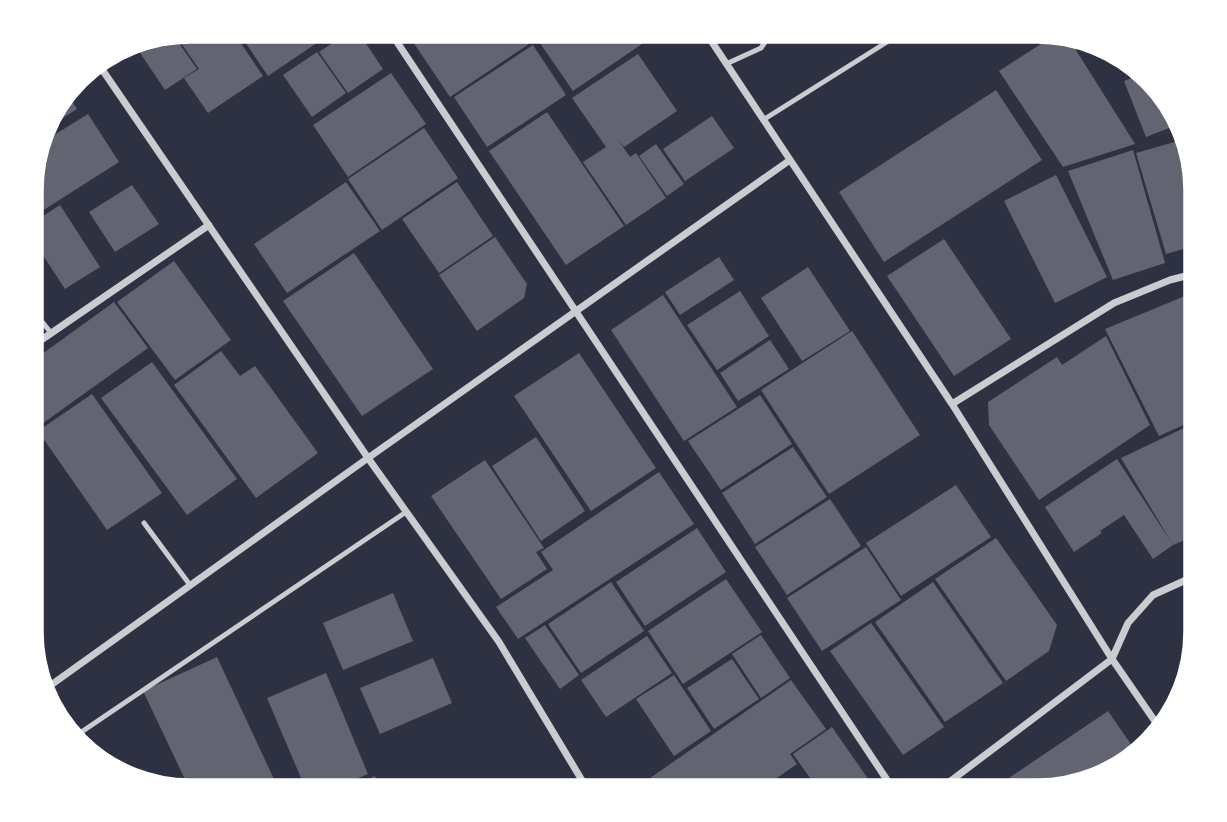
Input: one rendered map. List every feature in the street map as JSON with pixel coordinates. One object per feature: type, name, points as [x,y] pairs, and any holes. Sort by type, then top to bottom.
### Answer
[{"type":"street","points":[[397,42],[887,780]]},
{"type":"street","points":[[713,42],[952,404],[1112,659],[1155,721]]},
{"type":"street","points":[[103,71],[368,458],[499,642],[582,780]]},
{"type":"street","points":[[52,685],[575,310],[790,160]]},
{"type":"street","points":[[42,339],[209,225]]},
{"type":"street","points":[[952,404],[1114,303],[1185,276]]},
{"type":"street","points":[[952,780],[1112,659],[1128,623],[1153,595],[1185,580]]},
{"type":"lane","points":[[726,64],[761,48],[765,42]]},
{"type":"lane","points":[[763,120],[887,42]]},
{"type":"lane","points":[[42,322],[51,333]]},
{"type":"lane","points":[[81,732],[406,512]]},
{"type":"lane","points":[[144,523],[190,585]]},
{"type":"building","points":[[181,42],[240,42],[263,76],[208,113],[184,78],[199,69]]},
{"type":"building","points":[[245,42],[318,42],[268,76]]},
{"type":"building","points":[[334,42],[365,42],[383,69],[348,93],[319,52]]},
{"type":"building","points":[[413,42],[528,42],[529,44],[450,97]]},
{"type":"building","points":[[539,42],[642,44],[573,91]]},
{"type":"building","points":[[1044,42],[1074,47],[1135,144],[1063,167],[999,71]]},
{"type":"building","points":[[179,43],[197,69],[165,90],[139,51]]},
{"type":"building","points":[[533,45],[566,95],[487,147],[454,97]]},
{"type":"building","points":[[317,52],[346,93],[312,117],[283,75]]},
{"type":"building","points":[[638,54],[677,111],[624,147],[617,138],[630,157],[636,153],[666,198],[626,225],[583,162],[606,147],[572,98]]},
{"type":"building","points":[[391,73],[426,124],[348,177],[313,125]]},
{"type":"building","points":[[1135,79],[1154,100],[1171,127],[1146,137],[1124,81]]},
{"type":"building","points":[[996,90],[1042,160],[884,262],[839,192]]},
{"type":"building","points":[[72,102],[77,109],[60,120]]},
{"type":"building","points":[[547,112],[624,226],[566,265],[489,151]]},
{"type":"building","points":[[88,114],[119,162],[42,211],[43,170],[52,136]]},
{"type":"building","points":[[712,116],[734,148],[685,181],[663,149]]},
{"type":"building","points":[[424,128],[458,178],[382,230],[348,179]]},
{"type":"building","points":[[1177,141],[1185,180],[1185,248],[1166,254],[1136,153]]},
{"type":"building","points":[[656,144],[684,184],[667,196],[639,156]]},
{"type":"building","points":[[1133,150],[1165,263],[1113,280],[1068,171]]},
{"type":"building","points":[[1056,175],[1107,277],[1055,303],[1004,201]]},
{"type":"building","points":[[346,182],[380,231],[287,293],[254,244]]},
{"type":"building","points":[[457,182],[493,236],[439,273],[402,219]]},
{"type":"building","points":[[132,185],[159,224],[115,252],[89,212]]},
{"type":"building","points":[[60,205],[100,267],[65,289],[42,254],[42,217]]},
{"type":"building","points":[[495,237],[527,284],[524,298],[477,331],[439,275]]},
{"type":"building","points":[[944,239],[1011,339],[954,376],[887,276]]},
{"type":"building","points":[[354,253],[433,369],[362,416],[283,301]]},
{"type":"building","points":[[719,257],[734,280],[680,315],[665,292]]},
{"type":"building","points":[[174,261],[231,340],[175,380],[117,302]]},
{"type":"building","points":[[808,267],[850,331],[802,361],[761,298]]},
{"type":"building","points":[[740,291],[769,336],[717,370],[687,325]]},
{"type":"building","points":[[663,295],[737,407],[684,441],[611,330]]},
{"type":"building","points":[[1185,296],[1185,424],[1159,436],[1105,329]]},
{"type":"building","points":[[114,302],[148,348],[42,424],[42,354]]},
{"type":"building","points":[[852,331],[920,435],[829,494],[761,390]]},
{"type":"building","points":[[1106,336],[1150,425],[1039,500],[989,425],[988,402],[1057,357],[1062,365]]},
{"type":"building","points":[[770,340],[789,369],[738,401],[720,373]]},
{"type":"building","points":[[221,351],[240,376],[255,366],[318,453],[256,498],[174,385]]},
{"type":"building","points":[[579,353],[656,468],[591,511],[514,396]]},
{"type":"building","points":[[152,362],[237,479],[187,515],[101,398]]},
{"type":"building","points":[[92,394],[162,493],[107,530],[42,437],[42,428]]},
{"type":"building","points":[[760,395],[792,444],[721,490],[688,441]]},
{"type":"building","points":[[1185,427],[1185,540],[1173,545],[1121,458]]},
{"type":"building","points":[[536,437],[585,511],[541,541],[492,466]]},
{"type":"building","points":[[793,447],[827,497],[755,544],[722,493]]},
{"type":"building","points":[[1117,459],[1173,545],[1153,559],[1124,515],[1074,552],[1045,507]]},
{"type":"building","points":[[485,460],[544,548],[536,552],[547,569],[501,599],[431,496]]},
{"type":"building","points":[[659,472],[694,524],[518,639],[496,607],[553,570],[541,552]]},
{"type":"building","points":[[956,485],[991,537],[901,596],[866,543]]},
{"type":"building","points":[[830,499],[861,546],[787,595],[755,547]]},
{"type":"building","points":[[697,528],[726,572],[645,626],[616,582]]},
{"type":"building","points":[[996,538],[1057,625],[1049,651],[1006,681],[935,579]]},
{"type":"building","points":[[866,547],[901,600],[822,651],[787,598]]},
{"type":"building","points":[[726,579],[762,632],[683,684],[648,631]]},
{"type":"building","points":[[611,582],[644,631],[581,673],[548,624]]},
{"type":"building","points":[[933,582],[1003,683],[945,722],[875,622]]},
{"type":"building","points":[[393,593],[413,641],[343,670],[323,623]]},
{"type":"building","points":[[871,623],[944,727],[903,755],[830,651]]},
{"type":"building","points":[[545,625],[579,675],[560,689],[525,638]]},
{"type":"building","points":[[761,635],[790,678],[761,698],[732,654]]},
{"type":"building","points":[[647,636],[672,673],[606,717],[581,680]]},
{"type":"building","points":[[217,657],[274,780],[185,780],[143,691]]},
{"type":"building","points":[[433,658],[452,703],[380,734],[360,688]]},
{"type":"building","points":[[732,659],[759,699],[714,729],[687,688]]},
{"type":"building","points":[[326,673],[368,774],[354,780],[302,780],[267,698]]},
{"type":"building","points":[[674,675],[711,731],[674,756],[636,699]]},
{"type":"building","points":[[791,680],[826,729],[790,754],[797,764],[774,780],[647,780]]},
{"type":"building","points":[[1108,711],[1132,745],[1111,760],[1076,775],[1047,780],[1006,780]]},
{"type":"building","points":[[832,727],[869,780],[811,780],[793,754]]}]
